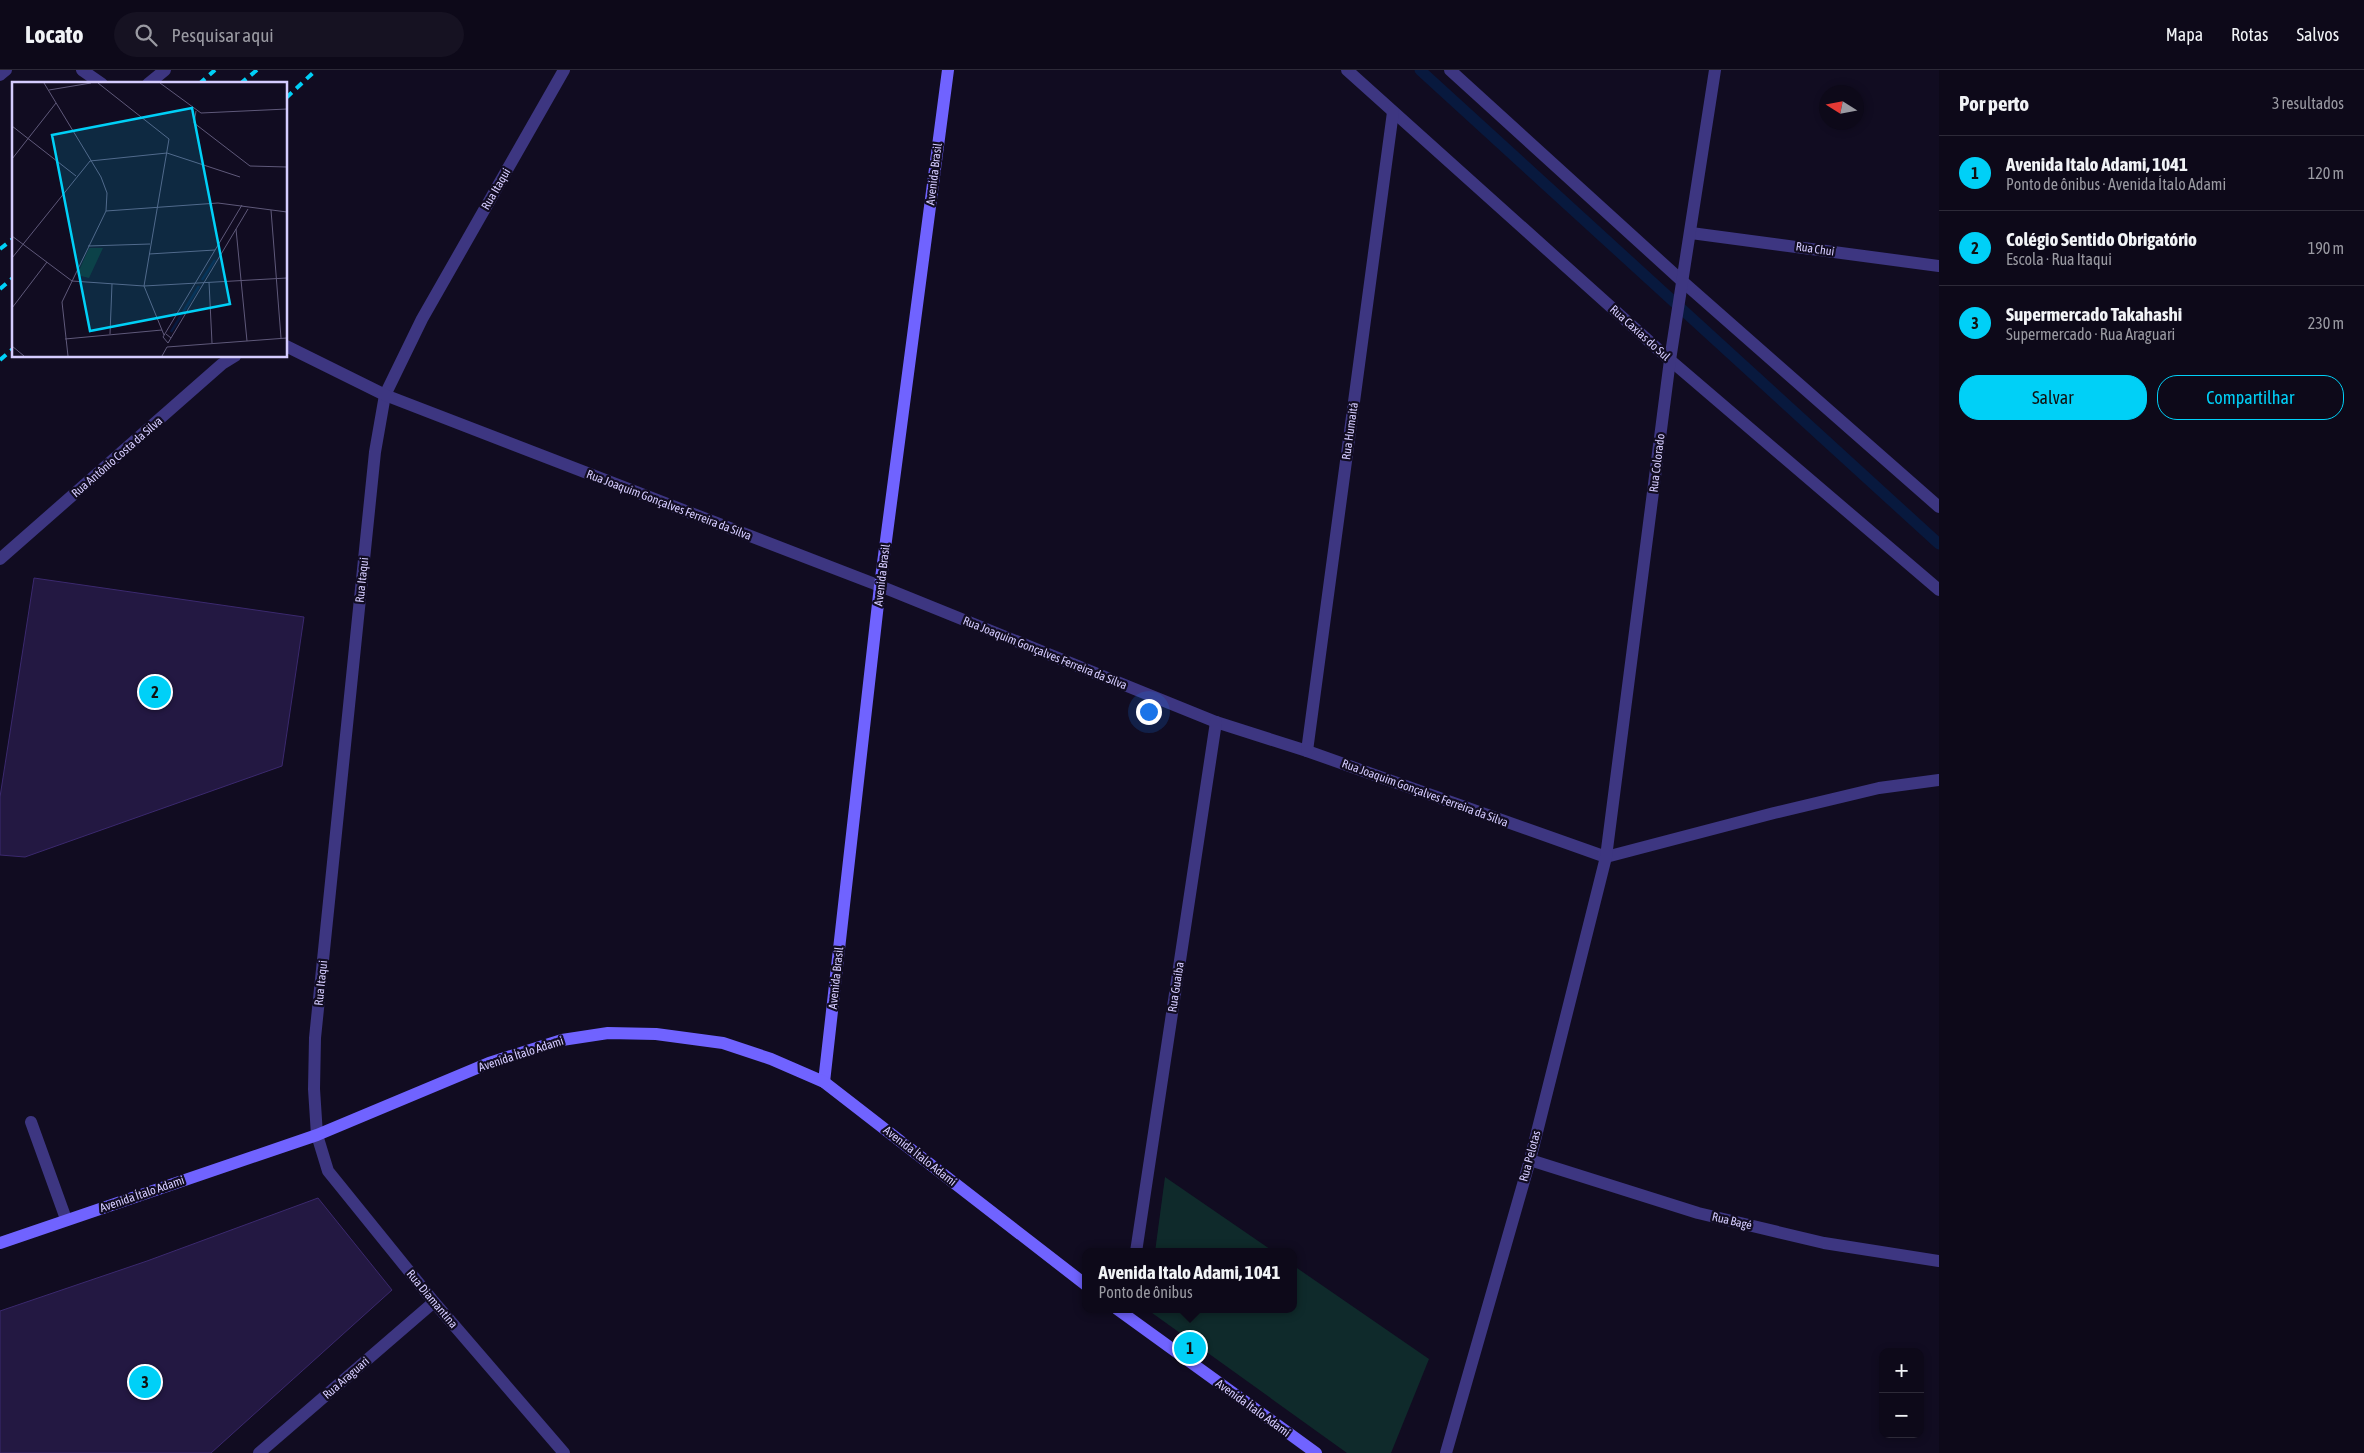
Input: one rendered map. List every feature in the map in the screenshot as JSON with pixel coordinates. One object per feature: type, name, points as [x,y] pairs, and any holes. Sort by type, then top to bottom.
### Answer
[{"type":"main road","name":"Avenida Brasil","points":[[824,1082],[880,586],[948,70]]},
{"type":"main road","name":"Avenida Ítalo Adami","points":[[0,1243],[317,1135],[490,1063],[562,1040],[608,1033],[656,1034],[722,1043],[770,1059],[824,1082],[1082,1282]]},
{"type":"main road","name":"Avenida Ítalo Adami","points":[[1125,1313],[1316,1453]]},
{"type":"street","points":[[0,75],[6,70]]},
{"type":"street","points":[[82,70],[99,82]]},
{"type":"street","points":[[150,82],[165,70]]},
{"type":"street","name":"Rua Itaqui","points":[[317,1135],[314,1089],[315,1038],[374,462],[385,395],[422,319],[564,70]]},
{"type":"street","name":"Rua Caxias do Sul","points":[[1347,70],[1939,590]]},
{"type":"street","points":[[1450,70],[1682,281],[1939,507]]},
{"type":"street","name":"Rua Colorado","points":[[1606,857],[1671,356],[1715,70]]},
{"type":"street","name":"Rua Humaitá","points":[[1307,750],[1393,112]]},
{"type":"street","name":"Rua Chuí","points":[[1691,232],[1939,266]]},
{"type":"street","name":"Rua Joaquim Gonçalves Ferreira da Silva","points":[[288,347],[385,395],[880,586],[1216,722],[1307,750],[1606,857]]},
{"type":"street","name":"Rua Antônio Costa da Silva","points":[[0,559],[222,364],[232,358]]},
{"type":"street","name":"Rua Guaíba","points":[[1137,1248],[1216,722]]},
{"type":"street","points":[[1606,857],[1774,812],[1879,788],[1939,780]]},
{"type":"street","name":"Rua Pelotas","points":[[1446,1453],[1530,1160],[1606,857]]},
{"type":"street","points":[[31,1122],[66,1220]]},
{"type":"street","name":"Rua Diamantina","points":[[317,1135],[328,1171],[434,1302],[564,1453]]},
{"type":"street","name":"Rua Bagé","points":[[1530,1160],[1698,1213],[1824,1243],[1939,1261]]},
{"type":"street","name":"Rua Araguari","points":[[259,1453],[434,1302]]},
{"type":"green space","points":[[1165,1177],[1268,1248],[1156,1248]]},
{"type":"green space","points":[[1297,1268],[1429,1359],[1391,1453],[1347,1453],[1152,1313],[1297,1313]]},
{"type":"building","points":[[34,578],[304,617],[282,766],[25,857],[0,855],[0,797]]},
{"type":"building","points":[[318,1198],[392,1290],[211,1453],[0,1453],[0,1311],[147,1261]]},
{"type":"waterway","points":[[1420,70],[1939,544]]},
{"type":"railway","points":[[201,82],[215,70]]},
{"type":"railway","points":[[242,82],[257,70]]},
{"type":"railway","points":[[288,96],[316,70]]},
{"type":"railway","points":[[0,249],[12,240]]},
{"type":"railway","points":[[0,289],[12,279]]},
{"type":"railway","points":[[0,360],[12,350]]},
{"type":"place","name":"Colégio Sentido Obrigatório","points":[[155,692]]},
{"type":"place","name":"Avenida Italo Adami, 1041","points":[[1190,1348]]},
{"type":"place","name":"Supermercado Takahashi","points":[[145,1382]]}]
